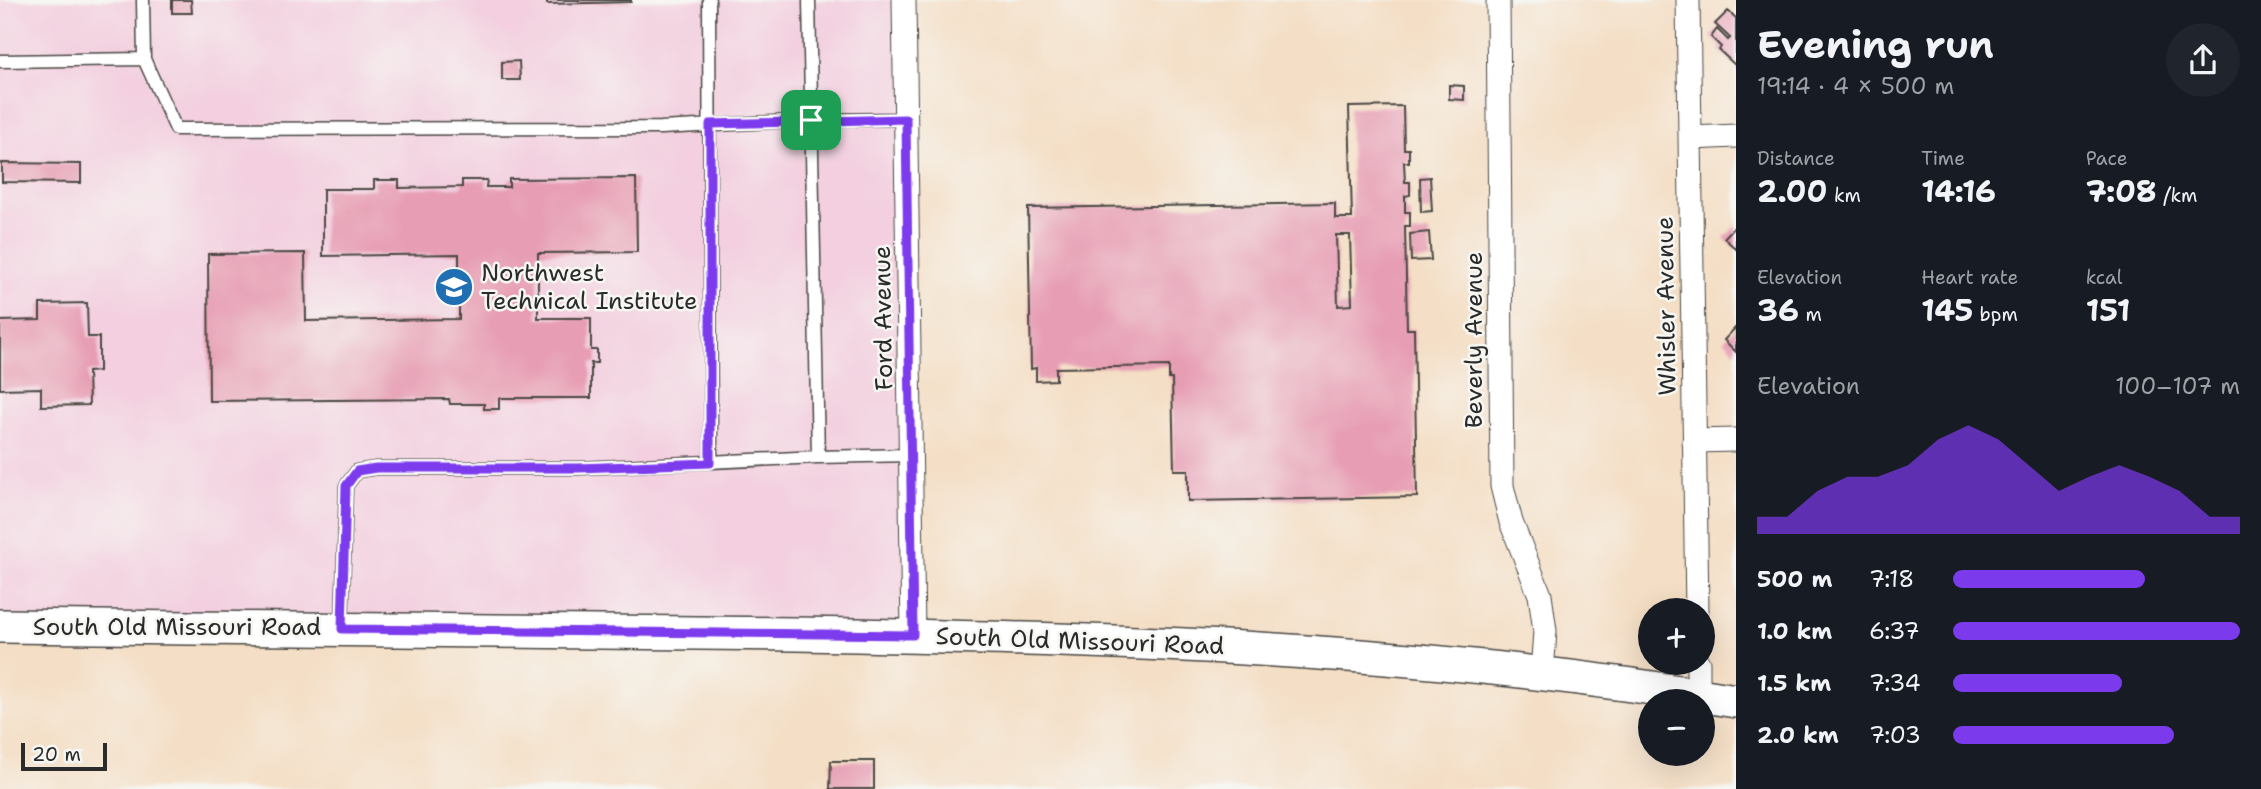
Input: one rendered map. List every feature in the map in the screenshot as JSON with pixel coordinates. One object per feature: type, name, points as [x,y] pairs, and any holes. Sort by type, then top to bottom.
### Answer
[{"type":"main road","name":"South Old Missouri Road","points":[[0,626],[913,635],[1138,641],[1353,654],[1542,673],[1698,679],[1736,701]]},
{"type":"street","name":"Ford Avenue","points":[[904,0],[913,635]]},
{"type":"street","name":"Beverly Avenue","points":[[1498,0],[1502,486],[1511,522],[1541,595],[1545,631],[1542,673]]},
{"type":"street","name":"Whisler Avenue","points":[[1688,0],[1697,598]]},
{"type":"street","points":[[1691,138],[1736,136]]},
{"type":"street","points":[[1694,441],[1736,440]]},
{"type":"lane","points":[[143,0],[144,59],[176,129],[661,128],[811,120],[906,119]]},
{"type":"lane","points":[[709,0],[710,463]]},
{"type":"lane","points":[[809,0],[818,457]]},
{"type":"lane","points":[[0,61],[144,59]]},
{"type":"lane","points":[[342,629],[346,486],[357,471],[376,468],[579,468],[911,455]]},
{"type":"shaded area","name":"Northwest Technical Institute","points":[[0,0],[904,0],[913,635],[0,626]]},
{"type":"building","points":[[172,0],[191,0],[192,13],[172,13]]},
{"type":"building","points":[[547,0],[631,0],[631,2],[547,4]]},
{"type":"building","points":[[1728,11],[1736,18],[1736,66],[1719,50],[1721,47],[1711,37],[1717,29],[1728,40],[1730,38],[1715,24]]},
{"type":"building","points":[[519,61],[520,80],[502,80],[502,62]]},
{"type":"building","points":[[1449,85],[1464,86],[1464,100],[1449,99]]},
{"type":"building","points":[[1403,106],[1404,149],[1409,149],[1409,162],[1404,162],[1405,182],[1410,182],[1410,195],[1405,196],[1405,212],[1410,212],[1410,226],[1405,226],[1407,329],[1414,329],[1417,497],[1188,501],[1188,470],[1174,470],[1172,379],[1169,379],[1169,366],[1056,368],[1056,380],[1036,381],[1036,368],[1031,369],[1028,208],[1335,203],[1335,218],[1352,218],[1349,107]],"holes":[[[1336,235],[1350,235],[1352,305],[1338,306]]]},
{"type":"building","points":[[2,163],[81,164],[81,183],[2,182]]},
{"type":"building","points":[[1430,177],[1432,211],[1421,212],[1420,178]]},
{"type":"building","points":[[636,178],[637,252],[538,253],[538,318],[591,318],[591,350],[597,350],[597,363],[591,363],[591,398],[499,398],[499,409],[484,409],[484,404],[450,404],[449,399],[209,401],[208,254],[305,253],[306,321],[459,319],[459,254],[323,256],[323,189],[374,189],[374,180],[399,180],[399,188],[462,187],[462,180],[487,180],[486,187],[509,187],[509,179]]},
{"type":"building","points":[[1736,225],[1736,249],[1724,238]]},
{"type":"building","points":[[1429,232],[1431,260],[1411,261],[1410,234]]},
{"type":"building","points":[[87,303],[88,337],[99,337],[99,371],[88,372],[89,405],[41,406],[41,388],[0,389],[0,321],[40,320],[40,304]]},
{"type":"building","points":[[1736,327],[1736,352],[1724,340]]},
{"type":"building","points":[[831,761],[874,761],[874,789],[830,789]]},
{"type":"place","name":"Northwest Technical Institute","points":[[454,287]]},
{"type":"route","points":[[906,119],[913,635],[342,629],[346,486],[357,471],[376,468],[579,468],[710,463],[710,124],[811,120],[906,119]]}]
